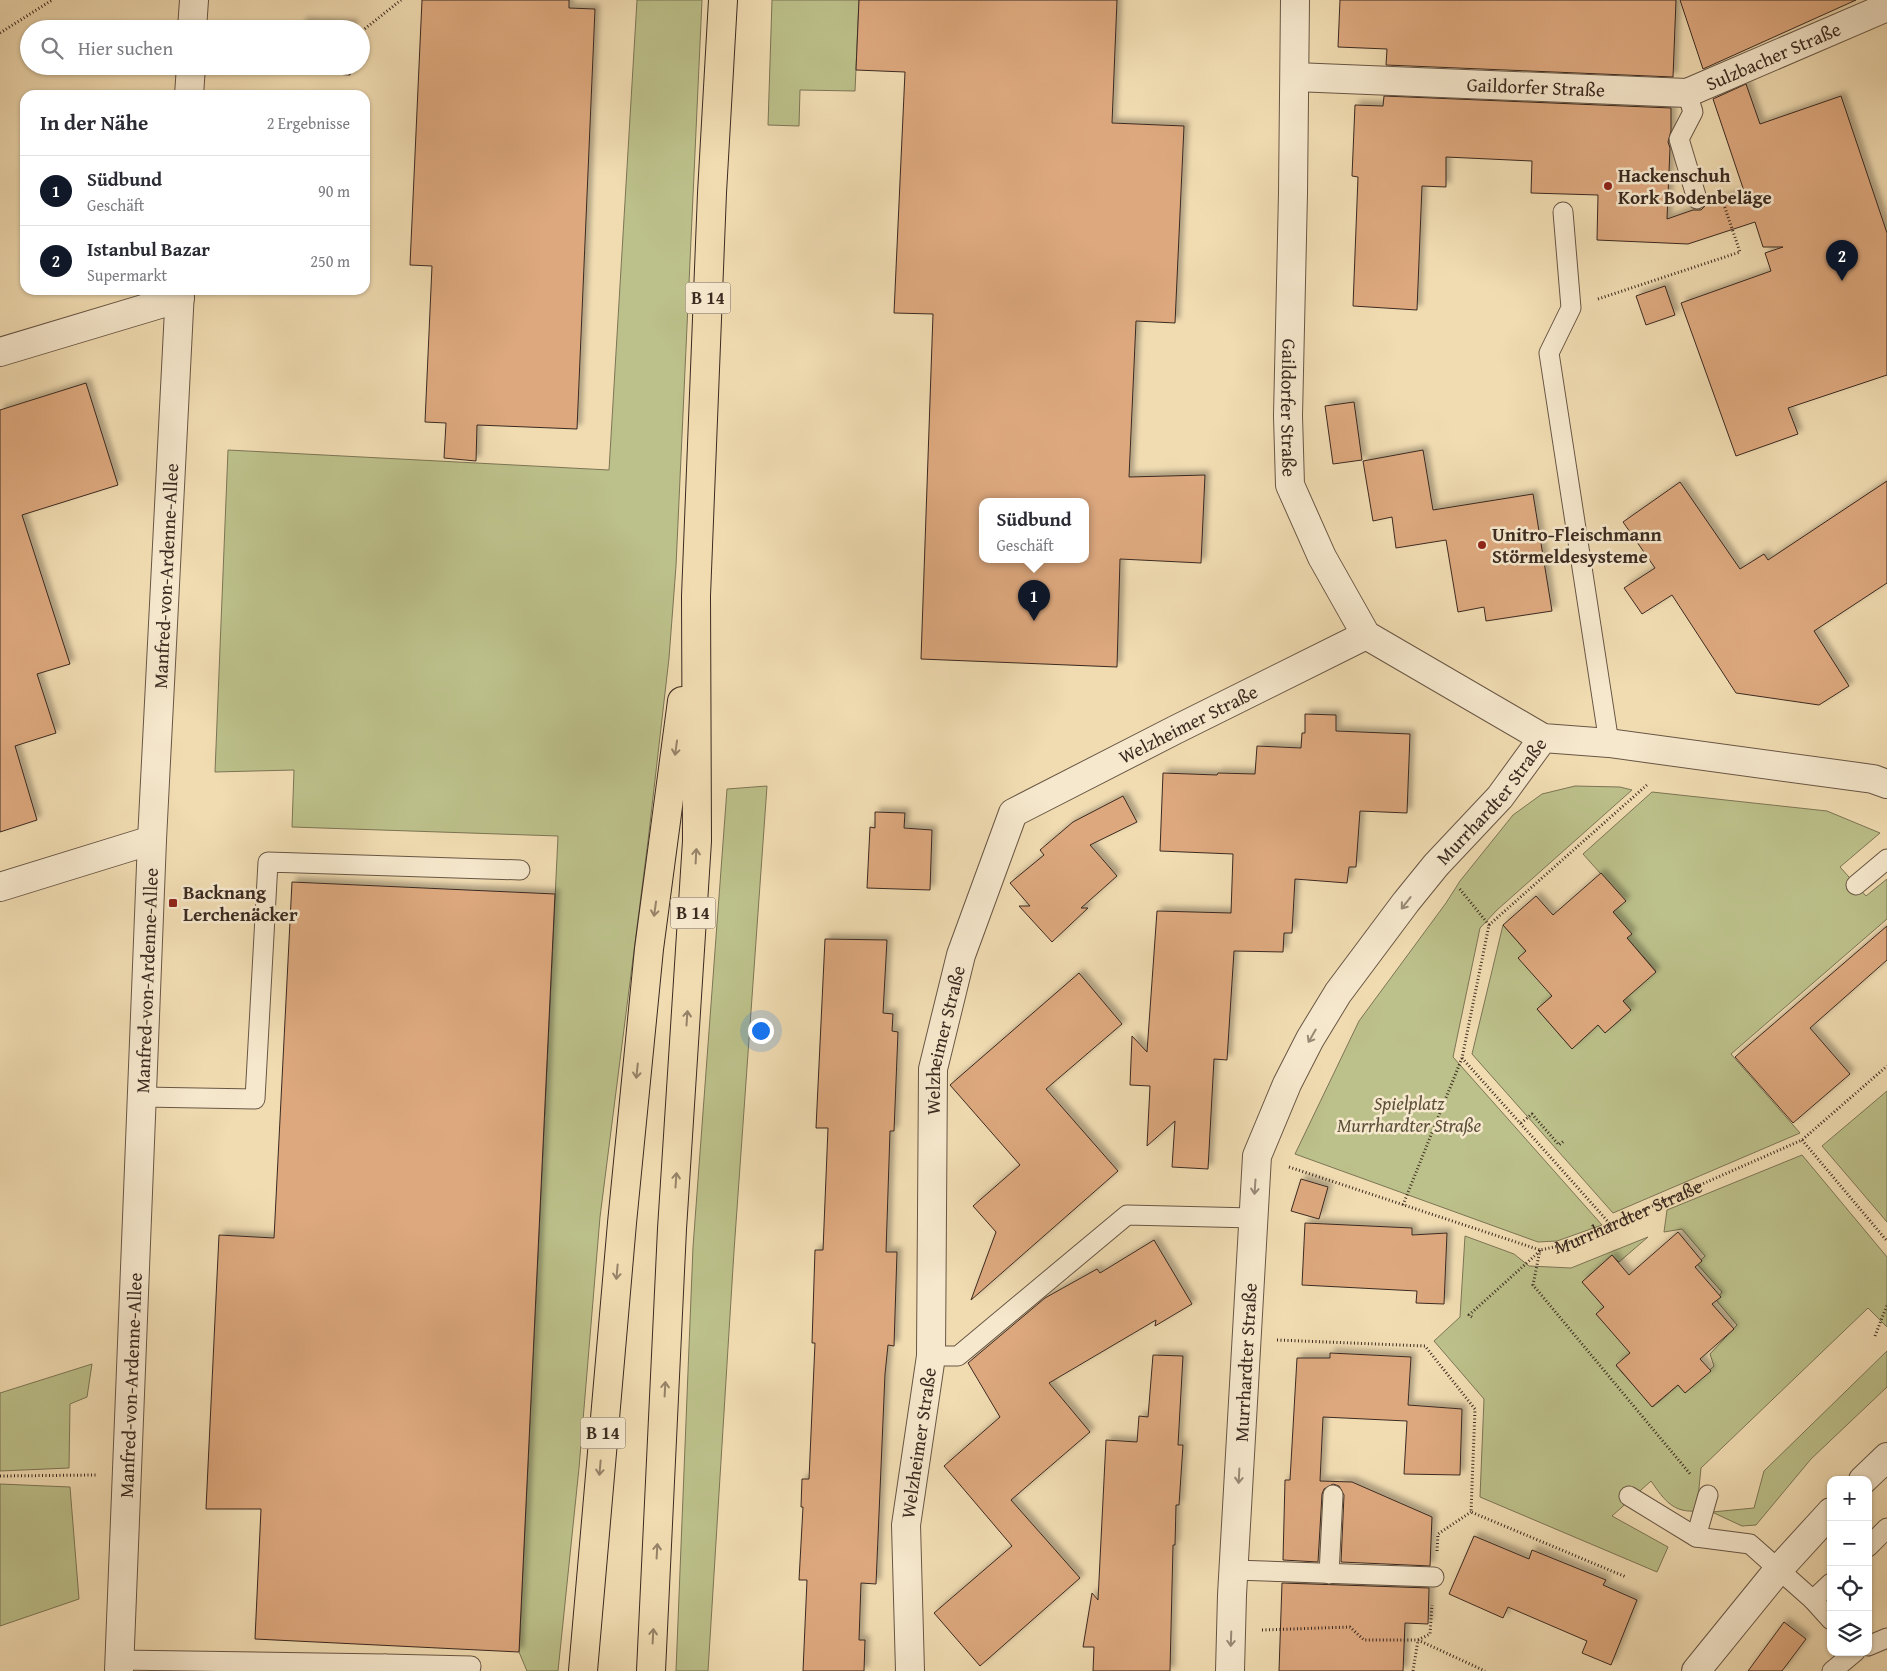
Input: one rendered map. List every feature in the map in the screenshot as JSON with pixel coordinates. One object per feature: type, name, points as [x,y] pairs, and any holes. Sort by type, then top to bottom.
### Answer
[{"type":"main road","name":"B 14","points":[[651,1671],[672,1229],[697,841],[696,596],[712,203],[723,0]]},
{"type":"main road","name":"B 14","points":[[583,1671],[622,1223],[649,949],[696,596]]},
{"type":"street","points":[[193,20],[194,0]]},
{"type":"street","name":"Gaildorfer Straße","points":[[1295,0],[1288,416],[1290,485],[1322,557],[1366,635]]},
{"type":"street","name":"Sulzbacher Straße","points":[[1687,93],[1887,7]]},
{"type":"street","points":[[189,90],[190,75]]},
{"type":"street","name":"Gaildorfer Straße","points":[[1294,76],[1687,93]]},
{"type":"street","points":[[0,352],[177,295]]},
{"type":"street","name":"Manfred-von-Ardenne-Allee","points":[[120,1665],[152,840],[180,295]]},
{"type":"street","points":[[1366,635],[1544,738]]},
{"type":"street","name":"Welzheimer Straße","points":[[910,1671],[906,1525],[931,1356],[932,1069],[961,955],[1013,813],[1366,635]]},
{"type":"street","name":"Murrhardter Straße","points":[[1230,1671],[1252,1218],[1257,1156],[1310,1039],[1338,993],[1436,865],[1500,797],[1544,738],[1609,743],[1873,779],[1887,784]]},
{"type":"street","points":[[0,887],[152,840]]},
{"type":"street","points":[[1867,1476],[1887,1456]]},
{"type":"street","points":[[1696,1671],[1778,1570],[1827,1516]]},
{"type":"lane","points":[[1687,93],[1693,112],[1679,139],[1697,199]]},
{"type":"lane","points":[[1563,212],[1571,308],[1549,354],[1606,672],[1609,743]]},
{"type":"lane","points":[[1856,885],[1887,858]]},
{"type":"lane","points":[[142,1096],[256,1098],[268,862],[520,870]]},
{"type":"lane","points":[[931,1356],[958,1356],[1127,1214],[1252,1218]]},
{"type":"lane","points":[[1329,1574],[1333,1495]]},
{"type":"lane","points":[[1696,1537],[1708,1495]]},
{"type":"lane","points":[[1628,1496],[1696,1537],[1750,1544],[1813,1600],[1827,1616]]},
{"type":"lane","points":[[1872,1543],[1887,1528]]},
{"type":"lane","points":[[1234,1570],[1434,1577]]},
{"type":"lane","points":[[1813,1600],[1827,1587]]},
{"type":"lane","points":[[1872,1644],[1887,1638]]},
{"type":"lane","points":[[1832,1671],[1850,1656]]},
{"type":"lane","points":[[120,1665],[471,1666],[470,1671]]},
{"type":"path","points":[[20,20],[52,0]]},
{"type":"path","points":[[370,26],[402,0]]},
{"type":"path","points":[[0,33],[20,20]]},
{"type":"path","points":[[1571,308],[1740,252],[1721,196]]},
{"type":"path","points":[[1403,1205],[1462,1058],[1489,925],[1648,784]]},
{"type":"path","points":[[1453,881],[1489,925]]},
{"type":"path","points":[[1462,1058],[1611,1225]]},
{"type":"path","name":"Murrhardter Straße","points":[[1257,1156],[1540,1250],[1564,1246],[1802,1140],[1887,1066]]},
{"type":"path","points":[[1521,1123],[1532,1114],[1559,1145],[1564,1141]]},
{"type":"path","points":[[1802,1140],[1887,1241]]},
{"type":"path","points":[[1470,1316],[1540,1250]]},
{"type":"path","points":[[1540,1250],[1534,1285],[1708,1495]]},
{"type":"path","points":[[1875,1336],[1887,1306]]},
{"type":"path","points":[[1247,1339],[1425,1346],[1476,1409],[1471,1512],[1626,1577]]},
{"type":"path","points":[[0,1476],[126,1474]]},
{"type":"path","points":[[1231,1632],[1350,1627],[1364,1640],[1418,1640],[1485,1671]]},
{"type":"green space","points":[[637,0],[702,0],[676,566],[669,658],[648,841],[600,1217],[579,1468],[558,1671],[527,1671],[519,1652],[558,836],[292,827],[294,770],[215,772],[228,450],[609,470]]},
{"type":"green space","points":[[772,0],[859,0],[855,91],[800,90],[799,126],[768,125]]},
{"type":"green space","points":[[767,786],[734,1251],[708,1671],[676,1671],[693,1247],[727,789]]},
{"type":"green space","name":"Spielplatz Murrhardter Straße","points":[[1575,786],[1620,787],[1632,790],[1497,910],[1480,928],[1453,1057],[1602,1225],[1557,1241],[1538,1242],[1295,1154],[1359,1021],[1446,903],[1460,881],[1513,815],[1542,794]]},
{"type":"green space","points":[[1652,792],[1827,811],[1880,833],[1840,867],[1866,896],[1887,879],[1887,919],[1731,1054],[1800,1133],[1613,1213],[1472,1054],[1503,925],[1526,951],[1552,996],[1537,1009],[1572,1049],[1598,1025],[1605,1033],[1631,1010],[1623,1001],[1656,971],[1627,938],[1631,934],[1613,912],[1625,901],[1583,854]]},
{"type":"green space","points":[[1887,1091],[1887,1222],[1822,1146]]},
{"type":"green space","points":[[1802,1155],[1887,1257],[1887,1327],[1868,1308],[1701,1468],[1698,1511],[1676,1508],[1665,1500],[1651,1481],[1612,1516],[1668,1547],[1657,1572],[1480,1497],[1484,1399],[1434,1341],[1460,1317],[1465,1236],[1514,1254],[1529,1266],[1571,1268],[1648,1237],[1619,1262],[1612,1255],[1582,1282],[1604,1307],[1596,1314],[1631,1352],[1616,1366],[1653,1407],[1678,1385],[1685,1393],[1714,1366],[1710,1354],[1737,1325],[1716,1300],[1722,1292],[1697,1264],[1705,1256],[1682,1229],[1664,1232],[1667,1210]]},
{"type":"green space","points":[[1887,1351],[1887,1387],[1811,1459],[1756,1525],[1742,1526],[1712,1512],[1754,1508],[1764,1471]]},
{"type":"green space","points":[[92,1364],[87,1397],[70,1404],[69,1468],[0,1471],[0,1393]]},
{"type":"green space","points":[[0,1484],[70,1487],[79,1599],[0,1626]]},
{"type":"building","points":[[422,0],[569,0],[569,8],[595,9],[577,429],[477,425],[476,461],[444,458],[446,423],[425,422],[432,266],[410,265]]},
{"type":"building","points":[[859,0],[1117,0],[1112,123],[1184,126],[1175,323],[1136,321],[1129,477],[1205,475],[1201,563],[1120,559],[1117,667],[921,659],[933,314],[894,313],[905,72],[856,70]]},
{"type":"building","points":[[1340,0],[1676,0],[1673,77],[1386,65],[1387,49],[1338,47]]},
{"type":"building","points":[[1680,0],[1856,0],[1703,69]]},
{"type":"building","points":[[1746,84],[1760,124],[1841,96],[1887,233],[1887,375],[1788,408],[1798,434],[1736,456],[1681,303],[1771,271],[1765,253],[1783,247],[1763,247],[1755,222],[1688,244],[1597,240],[1598,195],[1531,193],[1532,161],[1446,157],[1446,187],[1422,186],[1417,310],[1353,306],[1358,177],[1352,176],[1355,105],[1383,106],[1384,96],[1671,108],[1671,131],[1668,142],[1670,148],[1667,219],[1693,210],[1701,210],[1706,205],[1744,191],[1713,99]]},
{"type":"building","points":[[1665,286],[1675,315],[1646,325],[1636,296]]},
{"type":"building","points":[[86,383],[118,485],[22,515],[70,664],[37,674],[56,733],[15,746],[37,820],[0,832],[0,410]]},
{"type":"building","points":[[1354,402],[1362,460],[1333,464],[1325,406]]},
{"type":"building","points":[[1423,450],[1433,510],[1533,494],[1552,611],[1486,621],[1484,607],[1458,612],[1446,540],[1396,548],[1392,517],[1373,521],[1363,461]]},
{"type":"building","points":[[1887,481],[1887,583],[1814,631],[1849,686],[1819,705],[1736,693],[1672,595],[1642,614],[1624,588],[1655,568],[1623,522],[1680,482],[1740,569],[1764,554],[1768,560]]},
{"type":"building","points":[[1305,714],[1336,715],[1336,731],[1410,734],[1407,813],[1360,811],[1356,867],[1349,867],[1347,883],[1295,879],[1292,933],[1284,933],[1283,952],[1234,951],[1227,1060],[1214,1059],[1208,1169],[1172,1167],[1175,1121],[1147,1146],[1150,1086],[1130,1085],[1132,1036],[1147,1052],[1157,911],[1231,913],[1233,854],[1160,851],[1163,773],[1255,774],[1257,746],[1301,748],[1302,733],[1305,733]]},
{"type":"building","points":[[1123,796],[1137,822],[1090,845],[1117,876],[1081,908],[1088,908],[1052,942],[1019,906],[1030,906],[1010,883],[1044,855],[1040,850],[1073,822]]},
{"type":"building","points":[[875,812],[905,813],[904,828],[932,830],[930,890],[867,888],[870,827],[875,828]]},
{"type":"building","points":[[1601,873],[1626,901],[1613,912],[1632,934],[1627,938],[1656,972],[1623,1001],[1631,1010],[1605,1033],[1598,1025],[1572,1049],[1537,1009],[1552,996],[1518,958],[1526,951],[1503,925],[1536,896],[1553,915]]},
{"type":"building","points":[[292,882],[555,894],[519,1652],[255,1639],[261,1509],[206,1509],[219,1235],[274,1238]]},
{"type":"building","points":[[1887,926],[1887,960],[1810,1028],[1850,1074],[1793,1123],[1735,1057]]},
{"type":"building","points":[[825,939],[887,940],[883,1013],[893,1014],[892,1031],[898,1032],[894,1131],[890,1131],[886,1252],[897,1252],[894,1346],[888,1345],[885,1374],[876,1584],[861,1583],[859,1640],[865,1640],[864,1671],[803,1671],[807,1580],[799,1580],[803,1507],[801,1507],[802,1479],[809,1479],[815,1343],[812,1343],[815,1250],[823,1250],[828,1128],[816,1128]]},
{"type":"building","points":[[1079,973],[1122,1024],[1046,1089],[1118,1171],[971,1300],[996,1232],[973,1206],[1020,1165],[950,1085]]},
{"type":"building","points":[[1301,1179],[1328,1187],[1319,1219],[1291,1211]]},
{"type":"building","points":[[1305,1223],[1412,1228],[1412,1235],[1447,1233],[1444,1304],[1416,1303],[1417,1291],[1302,1285]]},
{"type":"building","points":[[1678,1232],[1702,1261],[1695,1267],[1721,1297],[1712,1304],[1734,1329],[1700,1359],[1711,1371],[1685,1393],[1678,1385],[1652,1407],[1616,1365],[1630,1353],[1596,1314],[1604,1307],[1582,1282],[1612,1255],[1629,1275]]},
{"type":"building","points":[[1154,1240],[1192,1304],[1155,1326],[1156,1320],[1049,1383],[1090,1432],[1011,1500],[1080,1578],[980,1666],[934,1613],[1012,1546],[944,1466],[1000,1417],[968,1363],[1045,1298],[1097,1269],[1100,1273]]},
{"type":"building","points":[[1330,1353],[1411,1357],[1408,1405],[1462,1409],[1460,1475],[1404,1474],[1407,1421],[1323,1417],[1320,1481],[1352,1482],[1432,1517],[1430,1566],[1341,1562],[1344,1495],[1339,1486],[1333,1484],[1324,1489],[1322,1494],[1318,1562],[1283,1560],[1285,1480],[1290,1480],[1297,1358],[1330,1358]]},
{"type":"building","points":[[1153,1355],[1183,1356],[1178,1445],[1183,1445],[1179,1505],[1176,1505],[1175,1545],[1173,1545],[1170,1671],[1093,1671],[1094,1647],[1083,1647],[1092,1593],[1098,1600],[1106,1440],[1137,1442],[1139,1416],[1148,1417]]},
{"type":"building","points":[[1474,1536],[1529,1559],[1532,1550],[1606,1580],[1603,1585],[1637,1600],[1611,1665],[1582,1653],[1587,1641],[1508,1607],[1503,1618],[1449,1594]]},
{"type":"building","points":[[1282,1583],[1429,1588],[1428,1624],[1405,1623],[1403,1671],[1279,1671]]},
{"type":"building","points":[[1784,1622],[1806,1639],[1782,1671],[1748,1671]]},
{"type":"place","name":"Hackenschuh Kork Bodenbeläge","points":[[1608,186]]},
{"type":"place","name":"Istanbul Bazar","points":[[1842,281]]},
{"type":"place","name":"Unitro-Fleischmann Störmeldesysteme","points":[[1482,545]]},
{"type":"place","name":"Südbund","points":[[1034,621]]},
{"type":"place","name":"Backnang Lerchenäcker","points":[[173,903]]}]
